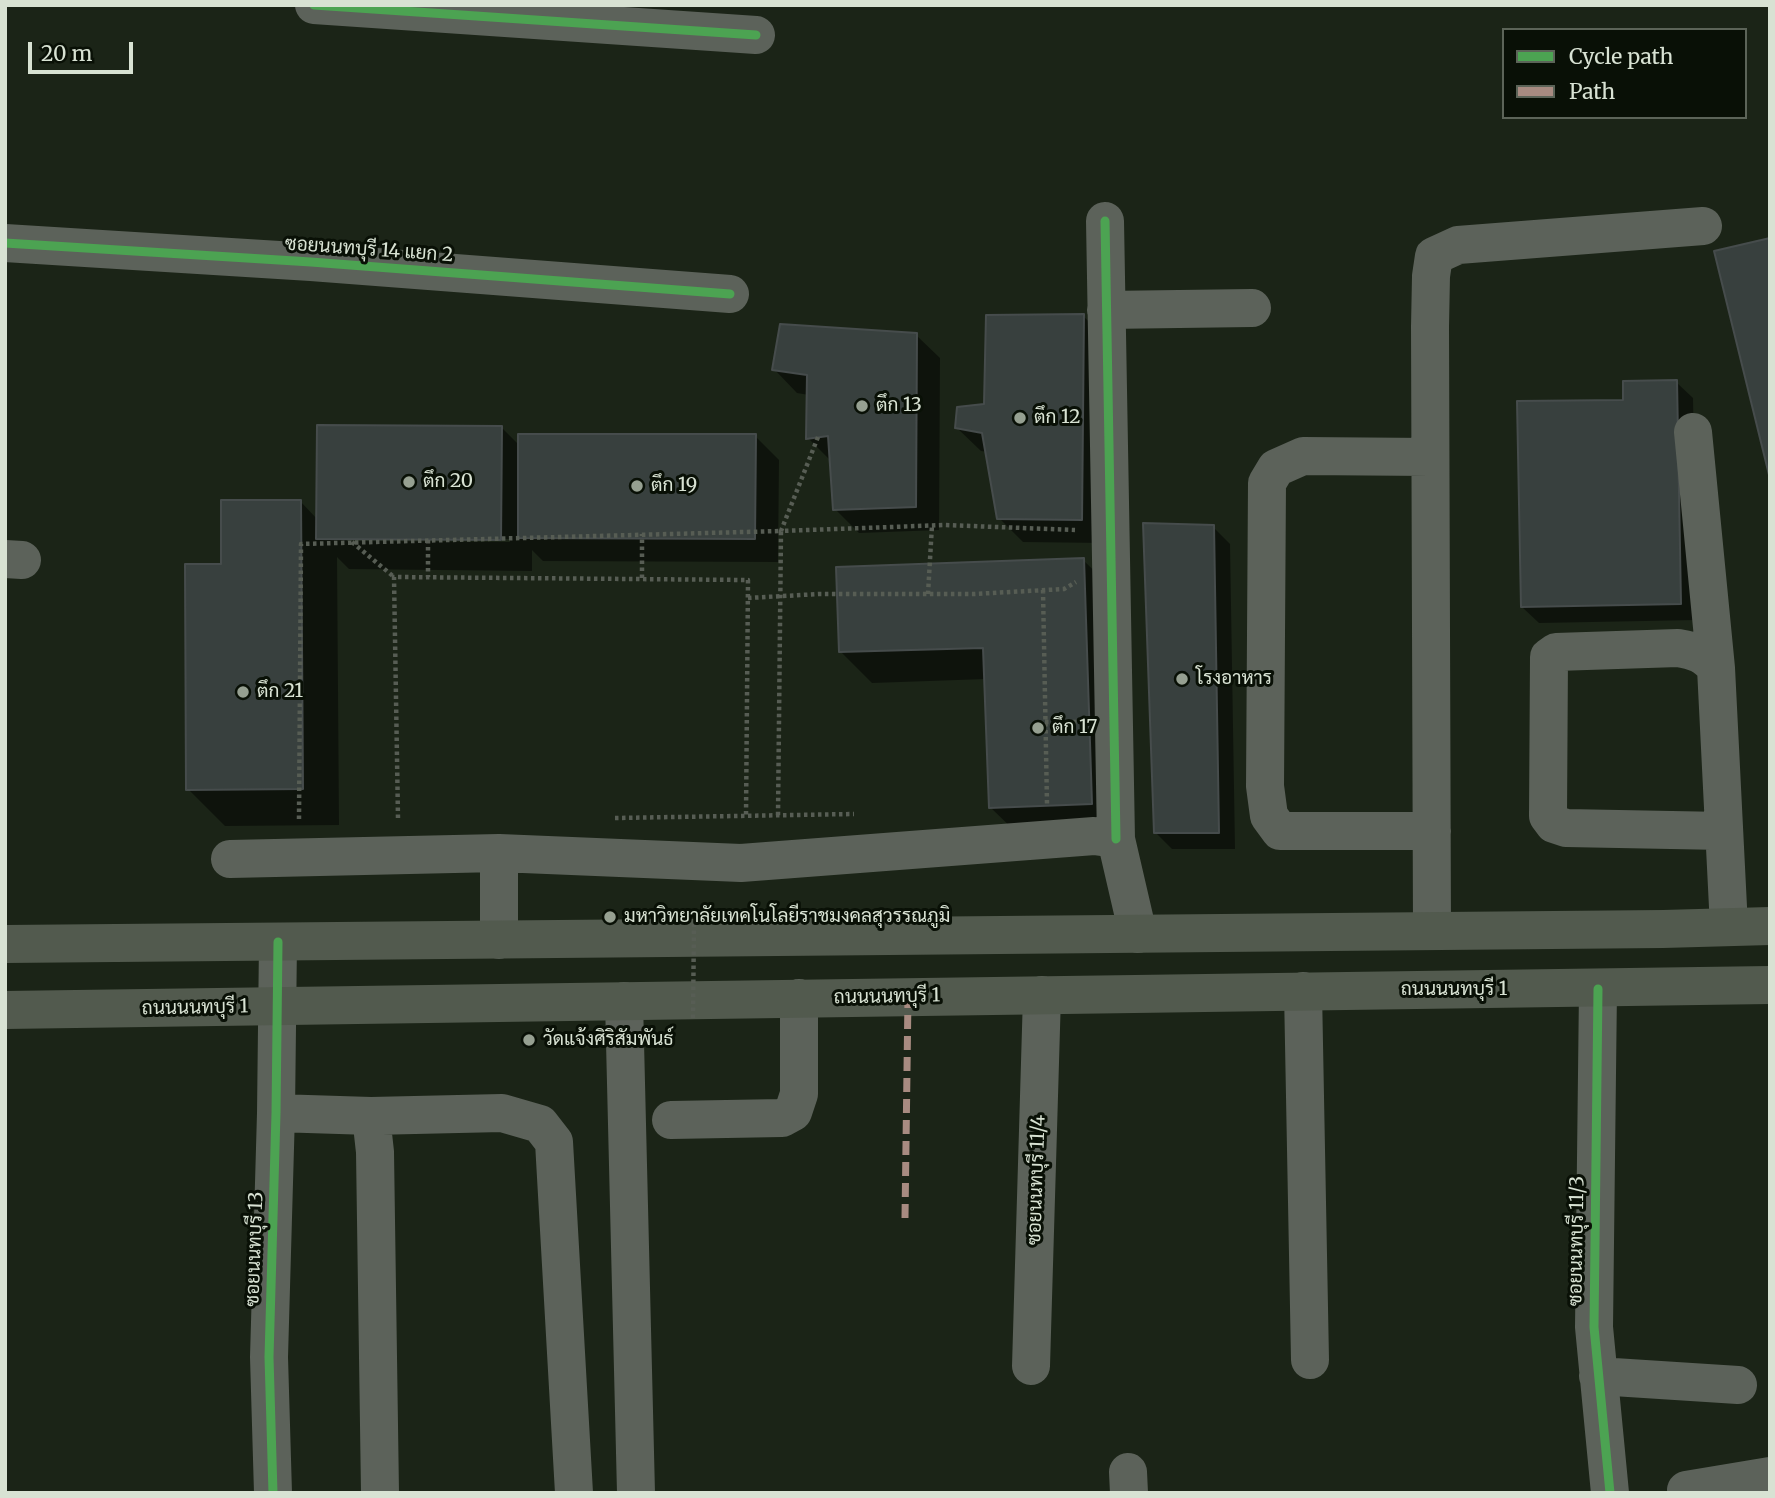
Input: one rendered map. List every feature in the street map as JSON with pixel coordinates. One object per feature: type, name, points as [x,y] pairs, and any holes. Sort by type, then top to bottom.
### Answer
[{"type":"main road","points":[[5,944],[1770,926]]},
{"type":"main road","name":"ถนนนนทบุรี 1","points":[[5,1010],[1770,985]]},
{"type":"street","points":[[314,5],[756,34]]},
{"type":"street","points":[[1105,220],[1115,839],[1138,934]]},
{"type":"street","points":[[1433,931],[1430,314],[1434,256],[1458,245],[1703,226]]},
{"type":"street","name":"ซอยนนทบุรี 14 แยก 2","points":[[5,243],[311,262],[730,294]]},
{"type":"street","points":[[1106,310],[1252,308]]},
{"type":"street","points":[[1693,432],[1716,668],[1729,927]]},
{"type":"street","points":[[1430,457],[1303,456],[1276,468],[1267,483],[1265,786],[1269,816],[1280,831],[1432,831]]},
{"type":"street","points":[[1716,668],[1709,658],[1696,651],[1678,648],[1556,652],[1549,657],[1548,816],[1554,824],[1566,828],[1724,831]]},
{"type":"street","points":[[230,859],[499,853],[741,863],[1094,835],[1115,839]]},
{"type":"street","points":[[499,853],[499,940]]},
{"type":"street","name":"ซอยนนทบุรี 13","points":[[272,1493],[269,1357],[278,942]]},
{"type":"street","name":"ซอยนนทบุรี 11/3","points":[[1598,989],[1594,1327],[1610,1493]]},
{"type":"street","points":[[1303,991],[1310,1360]]},
{"type":"street","name":"ซอยนนทบุรี 11/4","points":[[1031,1366],[1042,995]]},
{"type":"street","points":[[671,1120],[782,1118],[793,1112],[799,1094],[799,998]]},
{"type":"street","points":[[624,1001],[636,1493]]},
{"type":"street","points":[[276,1113],[371,1116],[502,1113],[540,1124],[554,1142],[573,1493]]},
{"type":"street","points":[[371,1116],[375,1152],[380,1493]]},
{"type":"street","points":[[1598,1376],[1738,1385]]},
{"type":"street","points":[[1686,1490],[1770,1476]]},
{"type":"path","points":[[778,817],[781,531],[818,437]]},
{"type":"path","points":[[310,819],[298,819],[301,544],[932,525],[1109,531]]},
{"type":"path","points":[[928,595],[932,525]]},
{"type":"path","points":[[642,534],[642,578]]},
{"type":"path","points":[[428,540],[428,577]]},
{"type":"path","points":[[352,542],[394,577],[748,580],[746,817]]},
{"type":"path","points":[[394,577],[398,820]]},
{"type":"path","points":[[748,598],[928,595],[1064,589],[1084,577]]},
{"type":"path","points":[[1043,590],[1047,809]]},
{"type":"path","points":[[609,818],[859,814]]},
{"type":"path","points":[[385,820],[411,820]]},
{"type":"path","points":[[693,1018],[695,923]]},
{"type":"building","points":[[1770,238],[1770,479],[1714,251]]},
{"type":"building","name":"ตึก 12","points":[[1084,314],[1082,520],[997,519],[982,433],[955,428],[957,407],[984,404],[986,315]]},
{"type":"building","name":"ตึก 13","points":[[780,324],[917,333],[916,507],[833,510],[828,436],[806,439],[807,375],[772,370]]},
{"type":"building","points":[[1677,380],[1681,604],[1521,607],[1517,401],[1623,400],[1623,381]]},
{"type":"building","name":"ตึก 20","points":[[317,425],[502,426],[501,540],[316,539]]},
{"type":"building","name":"ตึก 19","points":[[518,434],[756,434],[755,539],[518,538]]},
{"type":"building","name":"ตึก 21","points":[[221,500],[301,500],[303,789],[186,790],[185,564],[221,564]]},
{"type":"building","name":"โรงอาหาร","points":[[1143,523],[1214,525],[1219,833],[1154,833]]},
{"type":"building","name":"ตึก 17","points":[[1084,558],[1092,804],[989,808],[983,648],[839,652],[836,567]]},
{"type":"marked path","points":[[905,1218],[908,997]]},
{"type":"cycle path","points":[[314,5],[756,35]]},
{"type":"cycle path","points":[[1105,221],[1116,839]]},
{"type":"cycle path","points":[[5,243],[311,262],[730,294]]},
{"type":"cycle path","points":[[273,1493],[269,1357],[278,942]]},
{"type":"cycle path","points":[[1598,989],[1594,1327],[1610,1493]]},
{"type":"place","name":"ตึก 13","points":[[862,406]]},
{"type":"place","name":"ตึก 12","points":[[1020,418]]},
{"type":"place","name":"ตึก 20","points":[[409,482]]},
{"type":"place","name":"ตึก 19","points":[[637,486]]},
{"type":"place","name":"โรงอาหาร","points":[[1182,679]]},
{"type":"place","name":"ตึก 21","points":[[243,692]]},
{"type":"place","name":"ตึก 17","points":[[1038,728]]},
{"type":"place","name":"มหาวิทยาลัยเทคโนโลยีราชมงคลสุวรรณภูมิ","points":[[610,917]]},
{"type":"place","name":"วัดแจ้งศิริสัมพันธ์","points":[[529,1040]]}]
